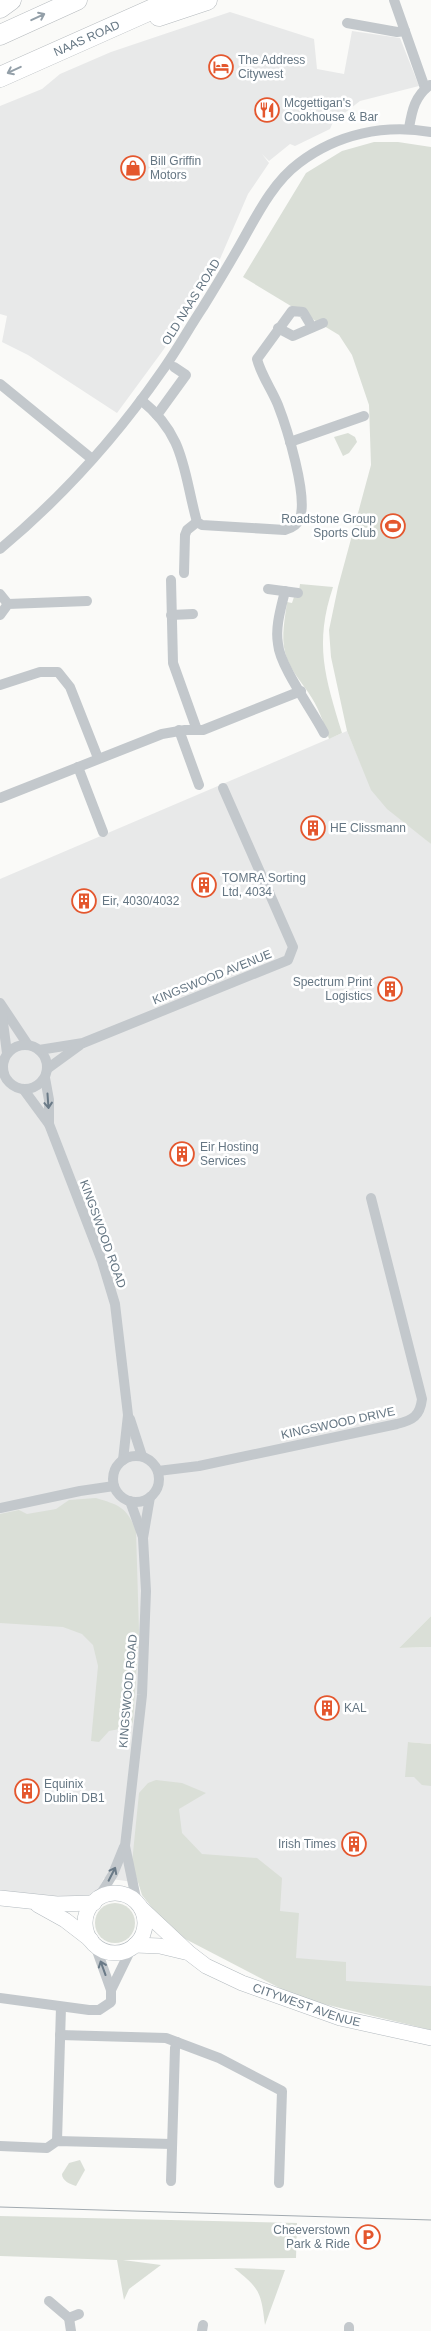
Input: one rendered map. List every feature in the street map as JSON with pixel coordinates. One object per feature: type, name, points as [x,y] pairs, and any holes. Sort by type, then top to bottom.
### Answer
[{"type":"highway","points":[[0,8],[12,0]]},
{"type":"highway","points":[[0,35],[77,0]]},
{"type":"highway","name":"NAAS ROAD","points":[[0,77],[173,0]]},
{"type":"highway","points":[[61,49],[207,0]]},
{"type":"main road","points":[[0,1898],[33,1902],[95,1901],[110,1894],[119,1894],[129,1897],[140,1906],[145,1921],[144,1932],[133,1947],[111,1953],[93,1943],[65,1920],[33,1902]]},
{"type":"main road","points":[[93,1943],[86,1928],[86,1919],[95,1901]]},
{"type":"main road","name":"CITYWEST AVENUE","points":[[140,1906],[188,1953],[206,1966],[242,1983],[286,2001],[340,2018],[431,2038]]},
{"type":"main road","name":"CITYWEST AVENUE","points":[[133,1947],[160,1946],[188,1953]]},
{"type":"street","points":[[394,0],[428,86],[415,102],[410,114],[409,128]]},
{"type":"street","points":[[347,23],[397,32],[405,31]]},
{"type":"street","name":"OLD NAAS ROAD","points":[[0,549],[40,514],[92,459],[141,400],[222,277],[260,209],[280,182],[298,164],[347,136],[409,128],[431,132]]},
{"type":"street","points":[[141,400],[157,415],[174,439],[183,460],[197,522],[202,525],[286,530],[300,518],[299,480],[290,442],[278,405],[257,360],[278,328],[292,311],[297,310],[307,316],[312,327]]},
{"type":"street","points":[[278,328],[288,335],[294,336],[322,322]]},
{"type":"street","points":[[157,415],[186,375],[174,367]]},
{"type":"street","points":[[0,384],[92,459]]},
{"type":"street","points":[[290,442],[364,416]]},
{"type":"street","points":[[184,573],[185,535],[187,530],[197,522]]},
{"type":"street","points":[[171,580],[173,663],[197,730]]},
{"type":"street","points":[[268,589],[298,592]]},
{"type":"street","points":[[285,591],[277,631],[278,646],[284,664],[324,733]]},
{"type":"street","points":[[0,594],[8,604]]},
{"type":"street","points":[[8,604],[87,601]]},
{"type":"street","points":[[0,615],[8,604]]},
{"type":"street","points":[[171,615],[193,614]]},
{"type":"street","points":[[0,685],[40,672],[58,672],[70,686],[98,758]]},
{"type":"street","points":[[2,798],[162,734],[179,730],[197,730],[220,724],[301,692]]},
{"type":"street","points":[[179,730],[199,785]]},
{"type":"street","points":[[78,767],[103,832]]},
{"type":"street","name":"KINGSWOOD AVENUE","points":[[39,1050],[83,1043],[288,960],[293,947],[223,788]]},
{"type":"street","points":[[0,1003],[28,1045]]},
{"type":"street","points":[[0,1003],[8,1053]]},
{"type":"street","name":"KINGSWOOD AVENUE","points":[[46,1073],[83,1043]]},
{"type":"street","points":[[28,1045],[39,1050],[45,1058],[46,1073],[35,1087],[24,1090],[12,1085],[5,1078],[1,1064],[8,1053],[17,1046],[28,1045]]},
{"type":"street","name":"KINGSWOOD ROAD","points":[[46,1073],[49,1100],[48,1124]]},
{"type":"street","points":[[0,1086],[12,1085]]},
{"type":"street","name":"KINGSWOOD ROAD","points":[[24,1090],[48,1124],[102,1261],[115,1304],[128,1415],[142,1456]]},
{"type":"street","name":"KINGSWOOD DRIVE","points":[[158,1471],[200,1466],[411,1421],[418,1415],[422,1399],[371,1198]]},
{"type":"street","name":"KINGSWOOD ROAD","points":[[123,1460],[128,1415]]},
{"type":"street","points":[[142,1456],[155,1464],[158,1471],[159,1485],[150,1497],[144,1501],[130,1501],[118,1493],[114,1486],[114,1472],[123,1460],[142,1456]]},
{"type":"street","points":[[0,1508],[80,1491],[114,1486]]},
{"type":"street","name":"KINGSWOOD ROAD","points":[[95,1901],[113,1874],[125,1846],[138,1734],[144,1655],[146,1591],[143,1538],[150,1497]]},
{"type":"street","name":"KINGSWOOD ROAD","points":[[130,1501],[143,1538]]},
{"type":"street","name":"KINGSWOOD ROAD","points":[[125,1846],[140,1906]]},
{"type":"street","points":[[0,1998],[61,2007],[98,2010],[111,2002],[111,1990],[93,1943]]},
{"type":"street","points":[[111,1990],[120,1969],[133,1947]]},
{"type":"street","points":[[57,2141],[61,2007]]},
{"type":"street","points":[[60,2035],[166,2038],[218,2058],[282,2091],[279,2183]]},
{"type":"street","points":[[171,2181],[175,2048],[177,2042]]},
{"type":"street","points":[[0,2146],[47,2148],[57,2141],[172,2144]]},
{"type":"street","points":[[49,2301],[69,2318],[70,2331]]},
{"type":"street","points":[[69,2318],[79,2314]]},
{"type":"shaded area","points":[[230,12],[314,39],[317,69],[344,74],[352,31],[400,38],[419,86],[360,101],[333,122],[330,129],[295,146],[290,144],[269,161],[262,154],[269,163],[248,194],[220,259],[164,349],[117,413],[28,355],[2,342],[7,316],[0,314],[0,106],[42,89],[60,74],[111,52]]},
{"type":"shaded area","name":"Roadstone Group Sports Club","points":[[374,142],[398,142],[431,147],[431,844],[387,809],[371,790],[347,731],[331,657],[329,630],[338,587],[371,465],[369,405],[352,355],[339,335],[243,277],[306,173],[342,151]]},
{"type":"shaded area","points":[[348,433],[355,437],[357,442],[349,453],[343,456],[334,437]]},
{"type":"shaded area","points":[[300,584],[333,587],[324,626],[324,660],[331,695],[342,733],[329,739],[318,709],[292,668],[284,646],[287,602],[292,603],[294,597],[298,598]]},
{"type":"shaded area","points":[[347,731],[372,790],[431,844],[431,1616],[399,1648],[431,1647],[431,1744],[408,1742],[431,1777],[431,2029],[148,1884],[104,1878],[97,1892],[75,1903],[0,1897],[0,879]]},
{"type":"shaded area","points":[[96,1498],[121,1508],[133,1523],[136,1531],[139,1631],[133,1722],[130,1727],[109,1731],[99,1742],[91,1741],[98,1666],[93,1645],[82,1634],[63,1627],[0,1623],[0,1514],[19,1510],[27,1514],[56,1509],[69,1500]]},
{"type":"shaded area","points":[[431,1616],[431,1647],[399,1648]]},
{"type":"shaded area","points":[[408,1742],[431,1744],[431,1786],[422,1785],[414,1777],[405,1777]]},
{"type":"shaded area","points":[[156,1780],[182,1783],[206,1793],[179,1809],[182,1833],[202,1854],[257,1858],[282,1878],[280,1911],[299,1913],[296,1958],[346,1962],[346,1981],[431,1986],[431,2030],[299,1998],[170,1931],[142,1895],[132,1863],[139,1793],[148,1783]]},
{"type":"shaded area","points":[[119,1903],[126,1906],[132,1912],[135,1923],[134,1931],[126,1940],[119,1943],[111,1943],[104,1940],[96,1931],[95,1919],[98,1912],[107,1904]]},
{"type":"shaded area","points":[[80,2160],[85,2170],[76,2186],[65,2180],[62,2174],[69,2163]]},
{"type":"shaded area","points":[[0,2216],[297,2223],[296,2258],[123,2260],[161,2265],[129,2289],[124,2300],[117,2260],[0,2256]]},
{"type":"shaded area","points":[[234,2268],[285,2270],[265,2325],[258,2292]]},
{"type":"tram line","points":[[0,2207],[431,2220]]},
{"type":"place","name":"The Address Citywest","points":[[221,67]]},
{"type":"place","name":"Mcgettigan's Cookhouse & Bar","points":[[267,110]]},
{"type":"place","name":"Bill Griffin Motors","points":[[133,168]]},
{"type":"place","name":"Roadstone Group Sports Club","points":[[393,526]]},
{"type":"place","name":"HE Clissmann","points":[[313,828]]},
{"type":"place","name":"TOMRA Sorting Ltd, 4034","points":[[204,885]]},
{"type":"place","name":"Eir, 4030/4032","points":[[84,901]]},
{"type":"place","name":"Spectrum Print Logistics","points":[[390,989]]},
{"type":"place","name":"Eir Hosting Services","points":[[182,1154]]},
{"type":"place","name":"KAL","points":[[327,1708]]},
{"type":"place","name":"Equinix Dublin DB1","points":[[27,1791]]},
{"type":"place","name":"Irish Times","points":[[354,1844]]},
{"type":"place","name":"Cheeverstown Park & Ride","points":[[368,2237]]}]
